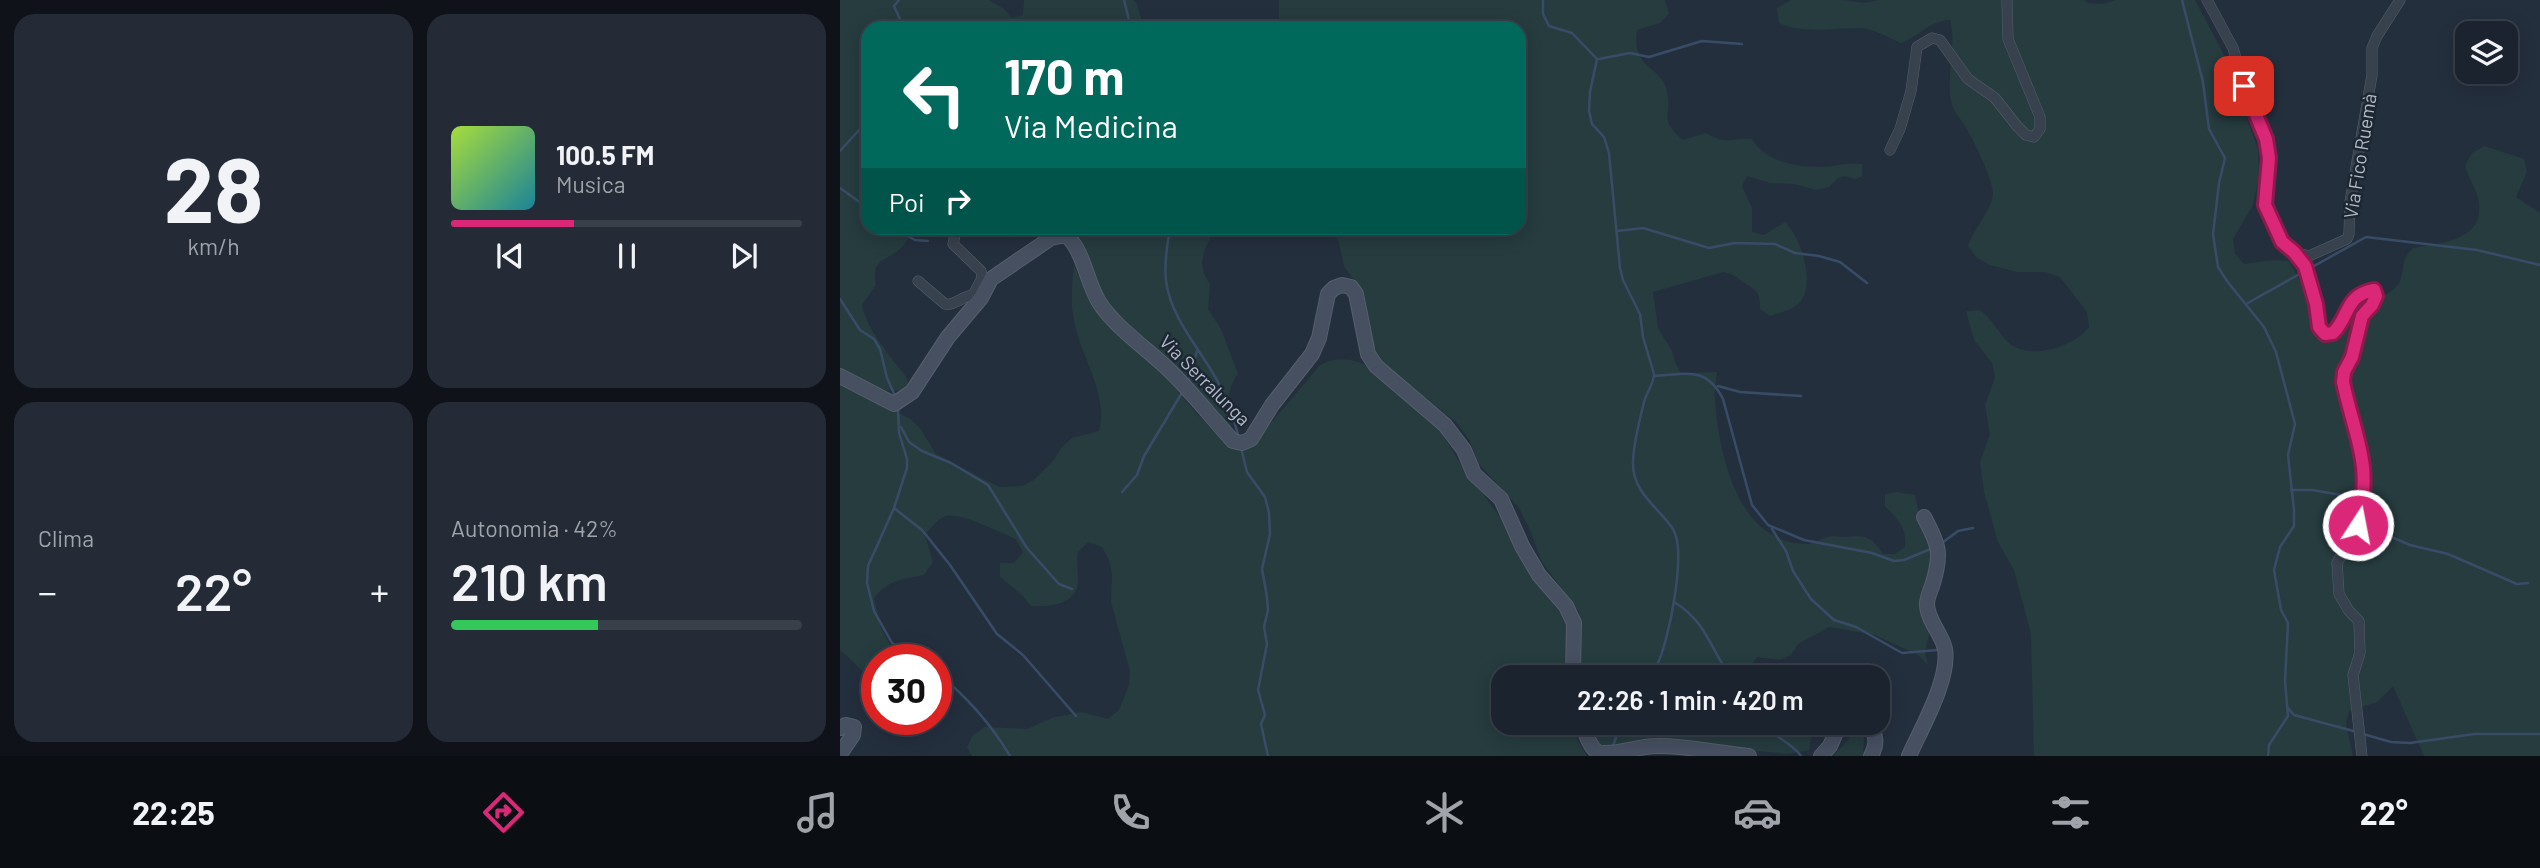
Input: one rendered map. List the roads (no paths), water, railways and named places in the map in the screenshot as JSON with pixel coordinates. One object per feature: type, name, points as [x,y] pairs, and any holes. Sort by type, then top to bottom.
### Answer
[{"type":"street","points":[[1890,150],[1900,129],[1911,91],[1917,47],[1932,38],[1940,40],[1968,79],[1995,97],[2026,135],[2034,137],[2040,129],[2040,117],[2008,39],[2007,0]]},
{"type":"street","points":[[2207,0],[2233,48],[2250,106],[2266,139],[2269,158],[2265,205],[2268,214],[2282,242],[2305,266],[2316,304],[2319,327],[2325,334],[2333,333],[2340,326],[2350,304],[2363,292],[2374,290],[2376,296],[2362,316],[2352,357],[2344,372],[2347,401],[2355,422],[2363,459],[2365,495],[2358,525],[2337,563],[2339,594],[2359,621],[2360,653],[2353,675],[2361,756]]},
{"type":"street","name":"Via Fico Ruemà","points":[[2294,252],[2309,256],[2347,239],[2372,75],[2372,48],[2400,0]]},
{"type":"street","points":[[918,281],[945,304],[975,299],[982,278],[981,271],[953,244],[955,235]]},
{"type":"street","name":"Via Serralunga","points":[[840,376],[883,400],[894,404],[903,400],[912,392],[991,279],[1051,238],[1062,235]]},
{"type":"street","name":"Via Serralunga","points":[[1067,235],[1078,253],[1098,302],[1171,371],[1233,441],[1242,443],[1251,439],[1272,405],[1312,354],[1319,338],[1328,294],[1342,285],[1351,287],[1360,308],[1368,354],[1376,366],[1445,425],[1464,450],[1474,474],[1501,499],[1527,556],[1539,575],[1566,606],[1574,623],[1573,665]]},
{"type":"street","points":[[1909,756],[1930,709],[1946,658],[1944,645],[1928,613],[1927,602],[1940,559],[1937,541],[1924,517]]},
{"type":"street","points":[[840,728],[846,725],[854,727],[853,735],[840,754]]},
{"type":"street","points":[[1588,735],[1595,751],[1601,754],[1613,755],[1660,745],[1749,756]]},
{"type":"street","points":[[1821,756],[1835,735]]},
{"type":"street","points":[[1871,756],[1875,748],[1875,735]]},
{"type":"waterway","points":[[899,0],[894,6],[901,21]]},
{"type":"waterway","points":[[1124,0],[1129,21]]},
{"type":"waterway","points":[[1543,0],[1543,14],[1549,26],[1572,33],[1597,59],[1589,111],[1592,124],[1604,137],[1609,153],[1620,268],[1640,314],[1643,337],[1654,374],[1638,430],[1633,456],[1634,473],[1641,490],[1673,529],[1678,556],[1671,617],[1657,665]]},
{"type":"waterway","points":[[2182,0],[2203,82],[2209,129],[2225,158],[2213,234],[2218,267],[2264,327],[2276,352],[2295,424],[2288,455],[2294,526],[2280,547],[2274,570],[2281,610],[2288,623],[2285,681],[2288,716],[2269,745],[2268,756]]},
{"type":"waterway","points":[[1599,59],[1630,53],[1649,57],[1702,41],[1742,44]]},
{"type":"waterway","points":[[840,151],[861,125]]},
{"type":"waterway","points":[[840,188],[861,203]]},
{"type":"waterway","points":[[1617,231],[1643,228],[1709,248],[1735,243],[1775,244],[1795,253],[1840,262],[1867,283]]},
{"type":"waterway","points":[[906,235],[915,240],[928,241]]},
{"type":"waterway","points":[[1169,235],[1165,268],[1169,295],[1180,321],[1218,382],[1239,438]]},
{"type":"waterway","points":[[2246,304],[2366,237],[2477,250],[2540,265]]},
{"type":"waterway","points":[[840,299],[860,330],[874,339],[880,349],[887,378],[896,398]]},
{"type":"waterway","points":[[1188,382],[1197,351]]},
{"type":"waterway","points":[[1654,376],[1694,374],[1710,381],[1717,388],[1723,399],[1752,505],[1768,525],[1804,540],[1872,553],[1894,561],[1904,560],[1933,548]]},
{"type":"waterway","points":[[1718,386],[1740,392],[1801,396]]},
{"type":"waterway","points":[[1122,492],[1137,475],[1144,456],[1183,391]]},
{"type":"waterway","points":[[894,644],[874,611],[867,583],[868,566],[894,508],[907,468],[899,433],[898,408]]},
{"type":"waterway","points":[[901,427],[909,442],[922,451],[951,463],[988,485],[1027,548],[1059,584],[1072,589]]},
{"type":"waterway","points":[[1241,448],[1247,472],[1265,497],[1269,513],[1270,534],[1262,569],[1268,610],[1264,627],[1267,644],[1258,690],[1265,715],[1261,724],[1268,756]]},
{"type":"waterway","points":[[2291,490],[2312,490],[2347,496],[2357,514]]},
{"type":"waterway","points":[[894,508],[922,530],[950,565],[997,634],[1023,655],[1076,716]]},
{"type":"waterway","points":[[2362,522],[2410,545],[2448,554],[2517,584],[2528,583]]},
{"type":"waterway","points":[[1942,543],[1958,531],[1973,528]]},
{"type":"waterway","points":[[1772,529],[1811,599],[1834,620],[1856,627],[1902,653],[1938,650]]},
{"type":"waterway","points":[[1674,602],[1701,627],[1723,665]]},
{"type":"waterway","points":[[952,686],[977,711],[1010,756]]},
{"type":"waterway","points":[[2288,708],[2294,715],[2357,732]]},
{"type":"waterway","points":[[2363,734],[2391,742],[2410,743],[2474,734],[2540,734]]},
{"type":"waterway","points":[[1613,746],[1617,735]]},
{"type":"waterway","points":[[1776,735],[1801,756]]}]
